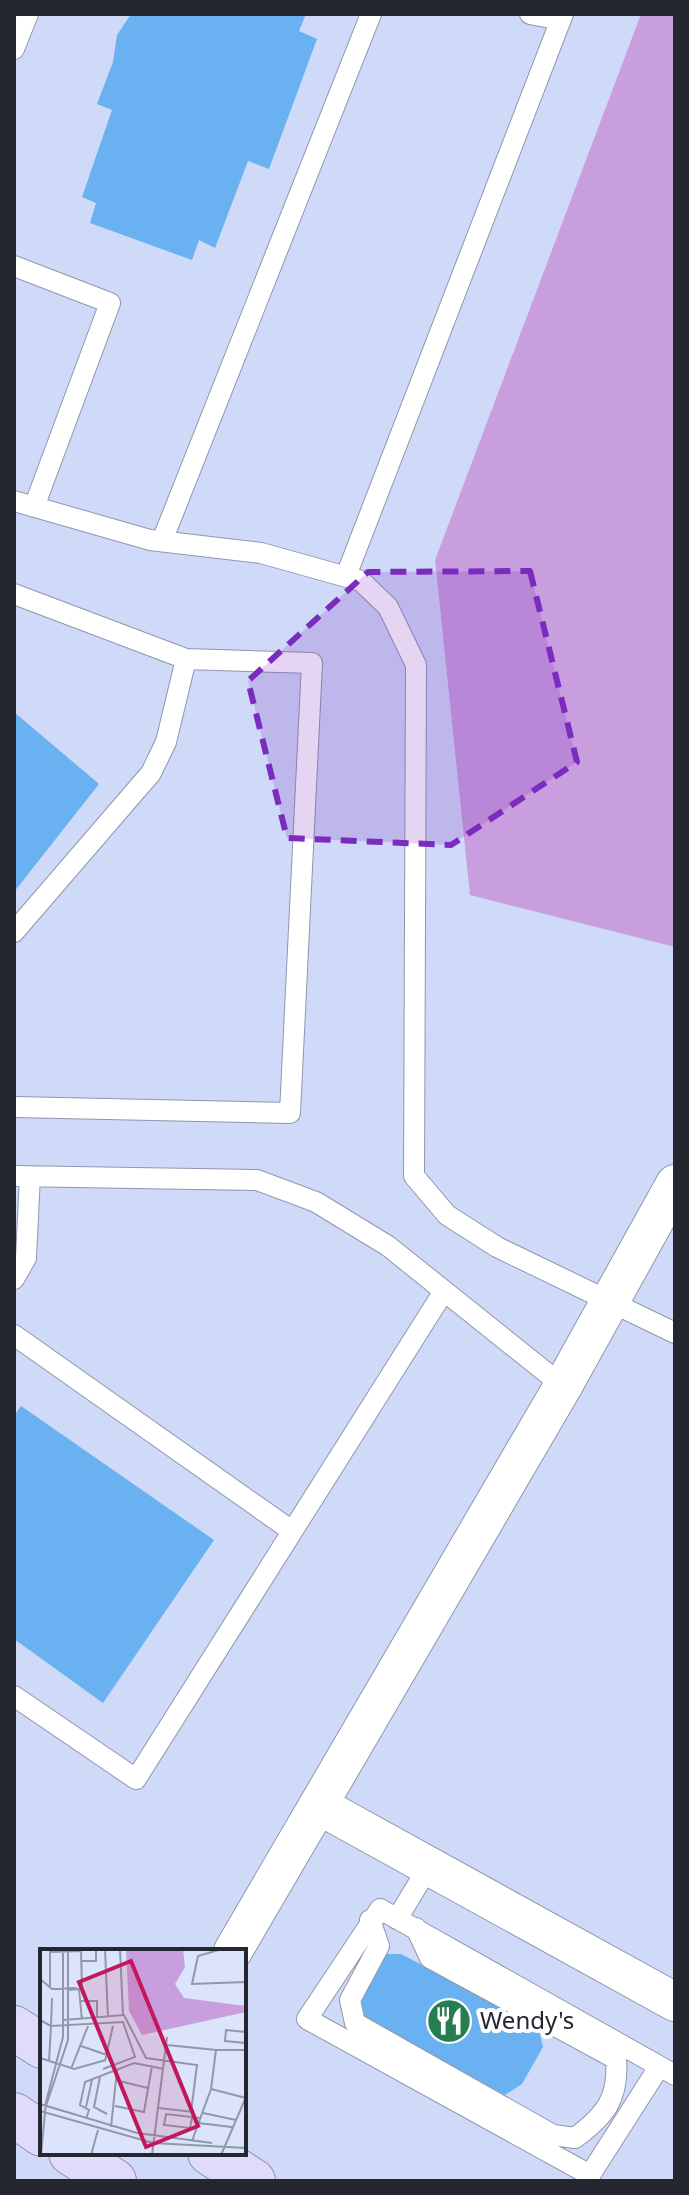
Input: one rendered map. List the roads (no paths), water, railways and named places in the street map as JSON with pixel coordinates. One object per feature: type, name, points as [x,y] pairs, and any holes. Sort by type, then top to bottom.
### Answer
[{"type":"main road","points":[[14,2028],[40,2045]]},
{"type":"main road","points":[[14,2115],[40,2133]]},
{"type":"main road","points":[[213,2155],[253,2181]]},
{"type":"street","points":[[234,1949],[563,1386],[675,1184]]},
{"type":"street","points":[[318,1805],[675,2002]]},
{"type":"lane","points":[[14,49],[28,14]]},
{"type":"lane","points":[[162,541],[371,14]]},
{"type":"lane","points":[[346,576],[562,17],[530,14]]},
{"type":"lane","points":[[14,266],[110,303],[24,504],[162,541],[261,553],[361,581],[388,607],[416,665],[414,1176],[447,1215],[497,1247],[611,1299],[675,1333]]},
{"type":"lane","points":[[14,594],[186,659],[312,663],[290,1113],[14,1107]]},
{"type":"lane","points":[[14,932],[151,773],[166,742],[186,659]]},
{"type":"lane","points":[[14,1279],[26,1258],[22,1176],[257,1180],[316,1202],[388,1246],[563,1386]]},
{"type":"lane","points":[[14,1696],[136,1779],[444,1291]]},
{"type":"lane","points":[[14,1335],[292,1531]]},
{"type":"lane","points":[[406,1923],[429,1866]]},
{"type":"lane","points":[[380,1909],[406,1923],[667,2071],[590,2175],[307,2019],[380,1909]]},
{"type":"lane","points":[[370,1920],[379,1946],[350,2000],[355,2023],[553,2135],[575,2138],[601,2119],[618,2084],[616,2059],[430,1958],[406,1923]]},
{"type":"place","name":"Wendy's","points":[[449,2021]]}]
